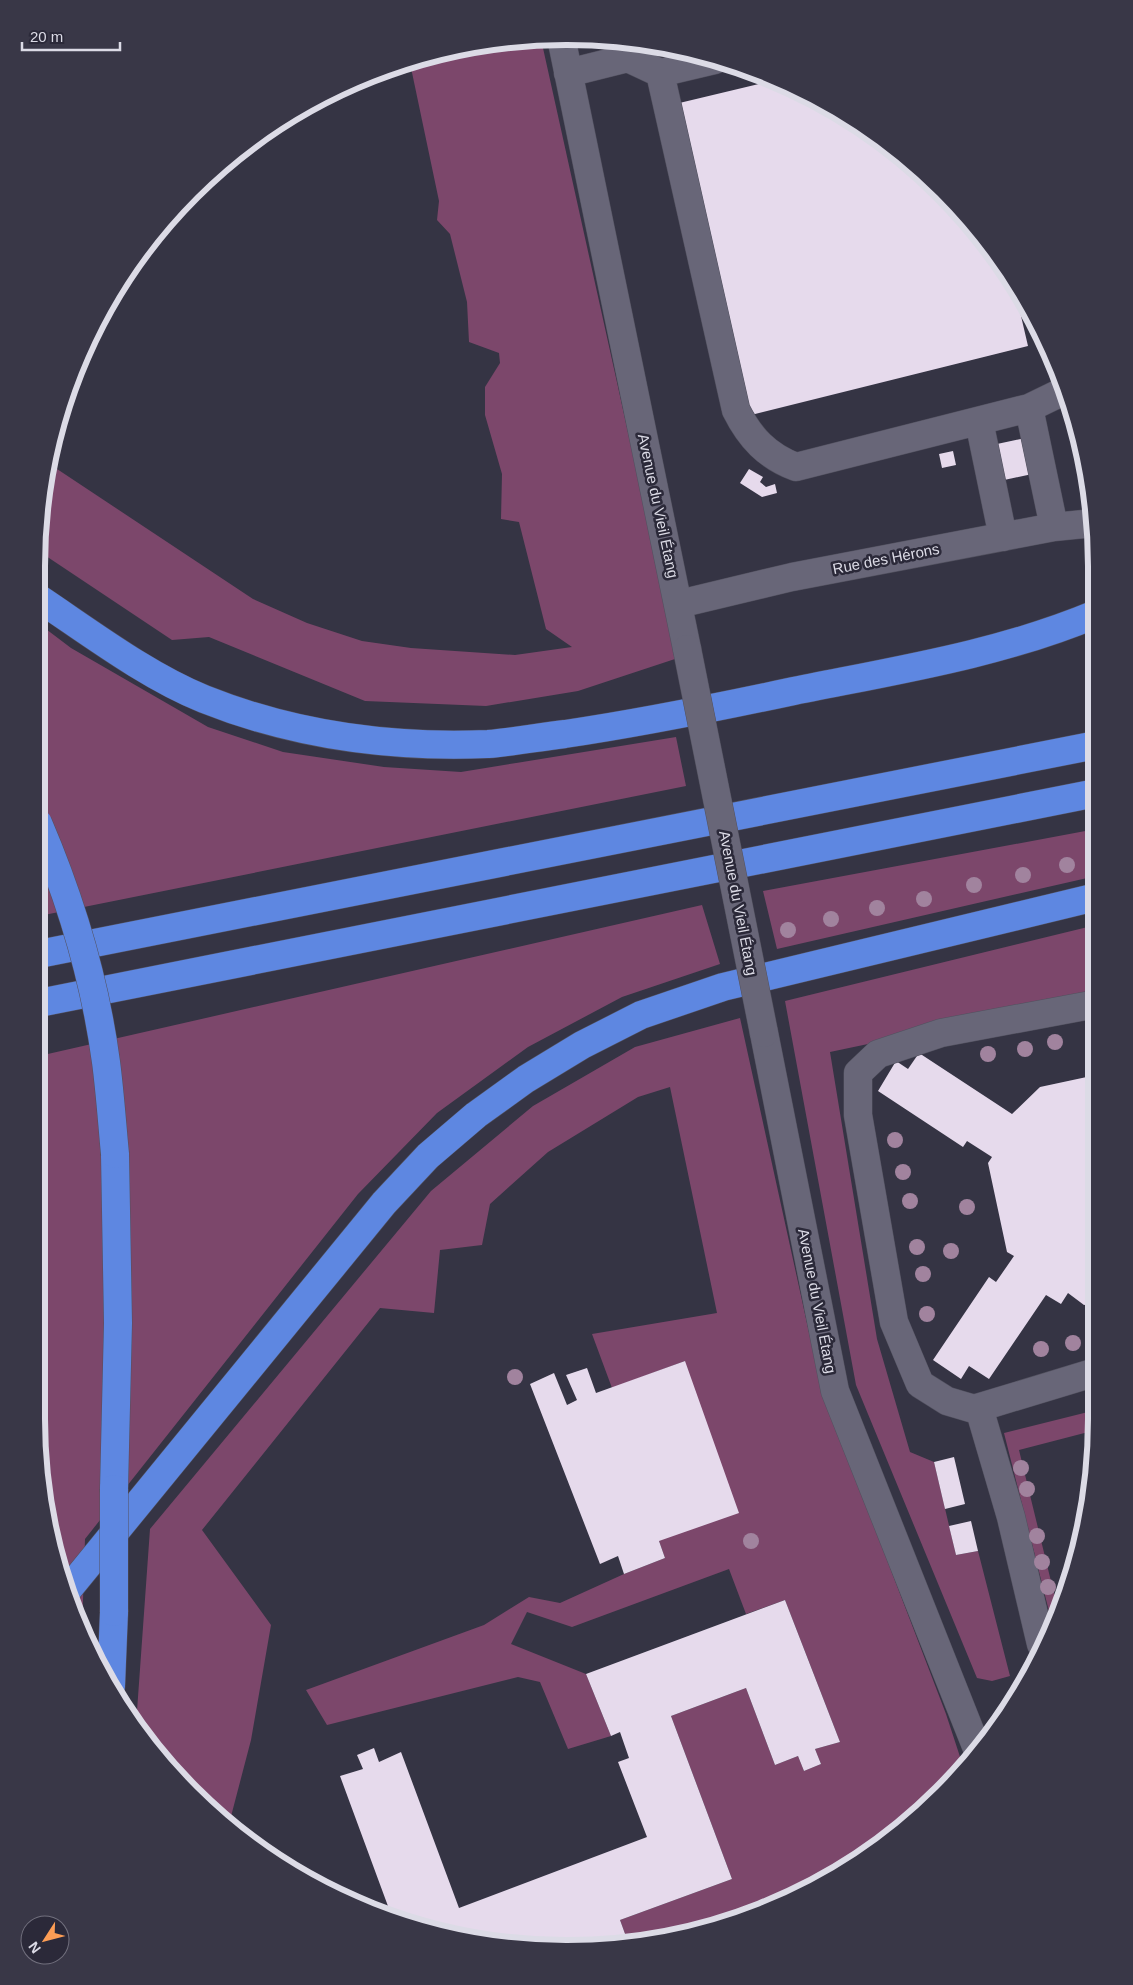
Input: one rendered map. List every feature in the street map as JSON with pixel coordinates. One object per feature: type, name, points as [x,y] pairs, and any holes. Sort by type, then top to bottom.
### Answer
[{"type":"highway","points":[[45,603],[119,652],[203,698],[315,733],[372,741],[429,745],[490,744],[641,723],[949,659],[1008,644],[1068,626],[1088,617]]},
{"type":"highway","points":[[47,951],[1088,747]]},
{"type":"highway","points":[[45,1002],[1088,795]]},
{"type":"highway","points":[[45,841],[74,916],[91,984],[106,1062],[114,1154],[118,1323],[112,1673]]},
{"type":"highway","points":[[72,1584],[384,1203],[428,1156],[476,1115],[526,1079],[582,1045],[641,1015],[723,987],[1088,899]]},
{"type":"street","name":"Avenue du Vieil Étang","points":[[563,45],[679,604],[835,1391],[975,1743]]},
{"type":"street","points":[[568,73],[628,58],[660,74],[702,63]]},
{"type":"street","points":[[660,74],[736,410],[744,426],[760,446],[777,460],[796,467],[1029,408],[1058,394]]},
{"type":"street","points":[[1029,408],[1054,527]]},
{"type":"street","points":[[978,421],[1004,537]]},
{"type":"street","name":"Rue des Hérons","points":[[679,604],[792,577],[1054,527],[1086,525]]},
{"type":"street","points":[[1088,1005],[941,1033],[878,1054],[858,1073],[858,1115],[894,1322],[920,1384],[947,1401],[974,1409],[1088,1374]]},
{"type":"street","points":[[979,1408],[1011,1517],[1039,1637]]},
{"type":"shaded area","points":[[542,46],[678,658],[578,691],[486,706],[365,701],[209,637],[172,640],[45,556],[49,498],[55,467],[253,599],[307,623],[362,641],[411,648],[515,655],[572,647],[546,629],[519,522],[501,519],[502,474],[485,415],[485,387],[500,363],[499,353],[469,342],[467,302],[450,234],[437,220],[439,201],[411,69],[465,55],[498,49]]},
{"type":"shaded area","points":[[45,628],[71,648],[208,727],[283,752],[384,767],[461,772],[676,737],[686,786],[45,915]]},
{"type":"shaded area","points":[[1088,830],[1088,878],[777,949],[763,891]]},
{"type":"shaded area","points":[[702,905],[720,964],[622,997],[528,1047],[437,1113],[358,1194],[85,1539],[83,1612],[63,1553],[55,1520],[49,1487],[46,1453],[45,1055]]},
{"type":"shaded area","points":[[1088,927],[1088,998],[830,1052],[877,1339],[910,1452],[934,1462],[956,1555],[978,1551],[1010,1676],[992,1681],[977,1678],[856,1385],[785,1001]]},
{"type":"shaded area","points":[[740,1018],[821,1387],[946,1714],[961,1760],[910,1811],[884,1832],[827,1870],[797,1886],[734,1912],[701,1922],[626,1937],[620,1920],[732,1879],[671,1716],[746,1688],[775,1765],[798,1756],[804,1771],[821,1764],[815,1749],[840,1742],[785,1600],[746,1614],[729,1569],[572,1627],[527,1612],[511,1644],[586,1674],[611,1736],[568,1749],[540,1682],[518,1677],[327,1725],[306,1690],[484,1625],[529,1597],[560,1603],[665,1558],[659,1541],[685,1361],[612,1388],[592,1334],[717,1313],[670,1087],[638,1097],[548,1152],[490,1204],[482,1245],[440,1250],[434,1313],[380,1308],[202,1530],[271,1625],[251,1740],[231,1817],[174,1762],[137,1713],[150,1529],[431,1191],[533,1106],[635,1047]]},
{"type":"shaded area","points":[[1088,1412],[1088,1432],[1019,1450],[1055,1599],[1050,1614],[1004,1433]]},
{"type":"building","points":[[762,83],[797,99],[856,133],[910,174],[959,223],[980,249],[1019,308],[1028,346],[747,416],[671,105]]},
{"type":"building","points":[[1030,437],[1037,473],[1004,480],[997,444]]},
{"type":"building","points":[[953,451],[956,465],[942,468],[939,454]]},
{"type":"building","points":[[749,469],[763,477],[760,482],[766,487],[775,484],[777,493],[762,497],[740,483]]},
{"type":"building","points":[[919,1053],[1012,1114],[1040,1087],[1088,1077],[1088,1304],[1084,1305],[1068,1293],[1061,1304],[1046,1295],[989,1379],[969,1366],[961,1379],[933,1360],[989,1277],[996,1282],[1014,1256],[1007,1252],[988,1163],[992,1157],[967,1141],[963,1147],[878,1091],[896,1061],[908,1069]]},
{"type":"building","points":[[685,1361],[739,1513],[659,1541],[665,1558],[624,1574],[618,1556],[600,1564],[530,1384],[554,1373],[567,1405],[577,1400],[566,1375],[587,1368],[596,1393]]},
{"type":"building","points":[[954,1457],[965,1504],[945,1509],[934,1462]]},
{"type":"building","points":[[971,1521],[978,1551],[956,1555],[949,1526]]},
{"type":"building","points":[[785,1600],[840,1742],[815,1749],[821,1764],[804,1771],[798,1756],[775,1765],[746,1688],[671,1716],[732,1879],[620,1920],[626,1937],[566,1940],[498,1936],[432,1922],[389,1908],[340,1776],[363,1769],[357,1755],[374,1748],[379,1762],[401,1752],[459,1908],[647,1837],[618,1762],[629,1758],[620,1732],[611,1736],[586,1674]]}]
